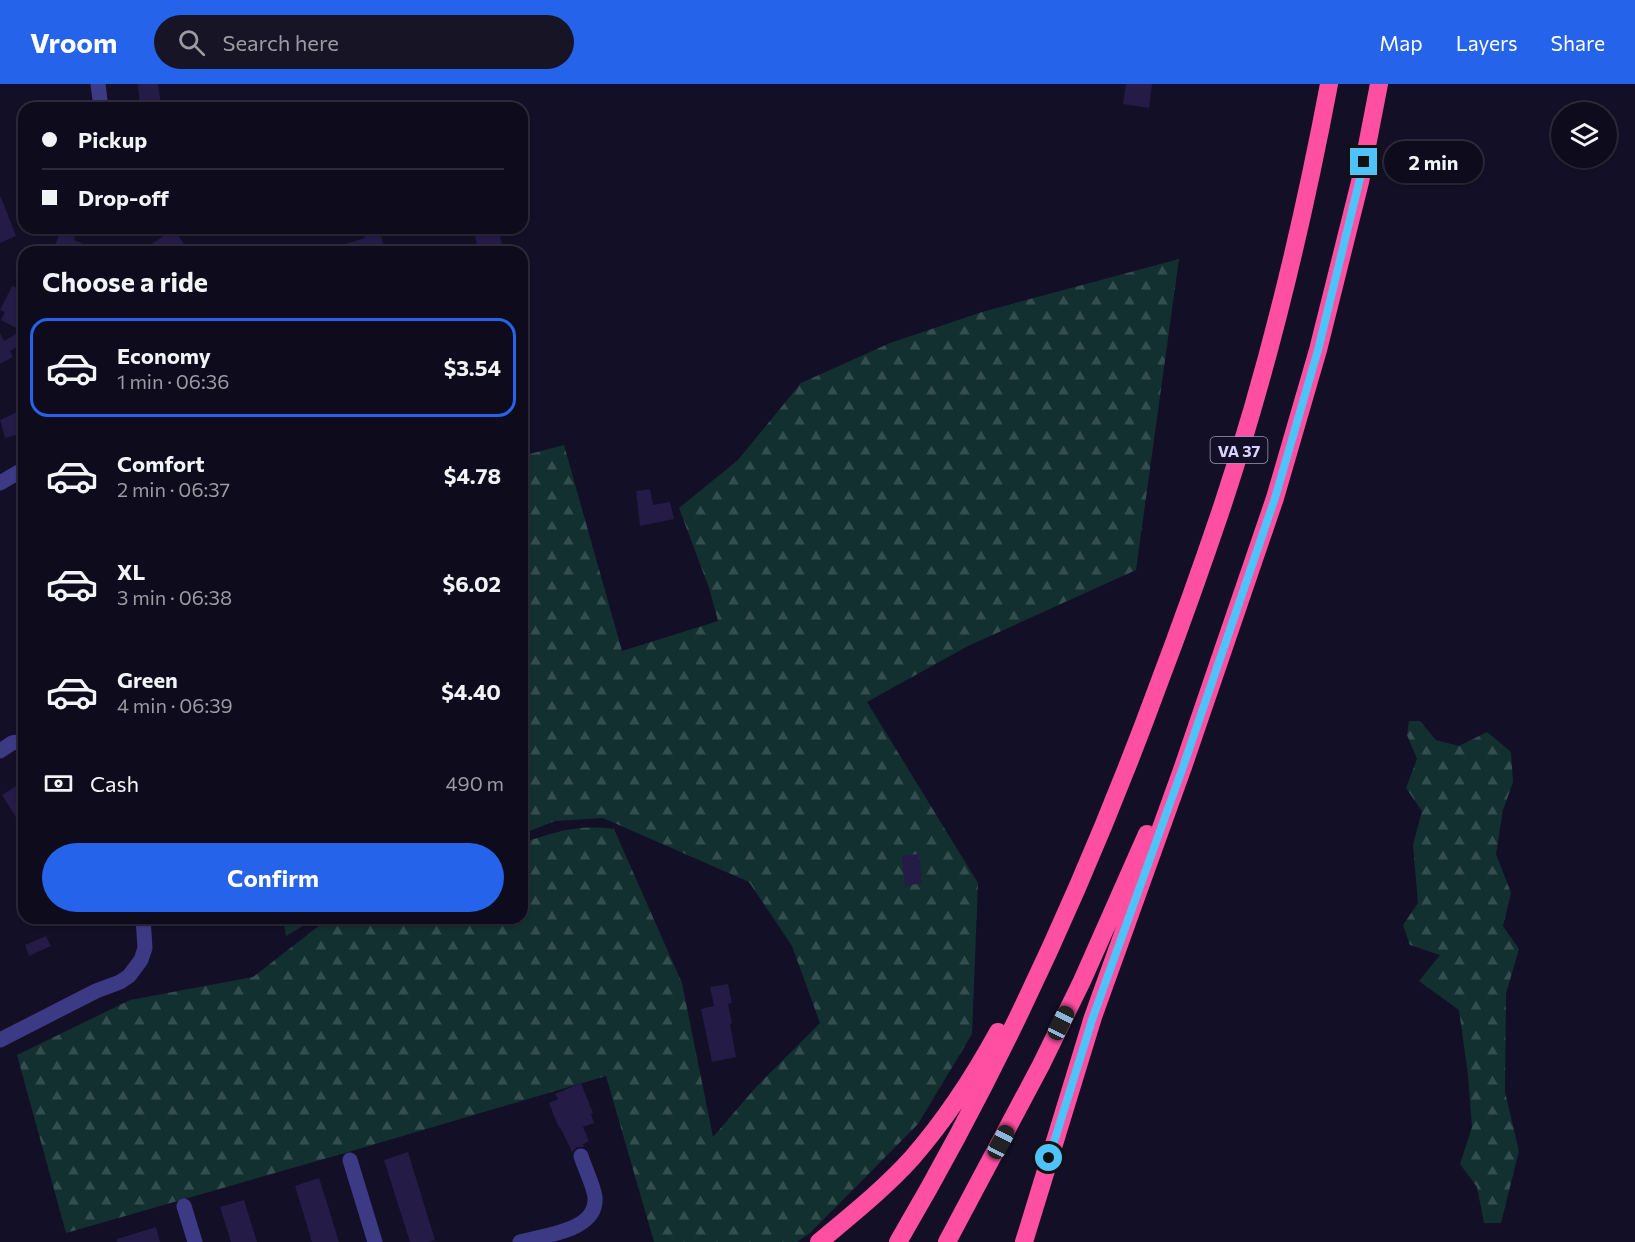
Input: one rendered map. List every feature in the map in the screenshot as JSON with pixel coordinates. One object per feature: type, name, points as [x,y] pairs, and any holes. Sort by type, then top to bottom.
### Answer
[{"type":"highway","name":"VA 37","points":[[898,1242],[961,1129],[1022,1008],[1113,806],[1186,611],[1223,505],[1248,421],[1294,251],[1329,84]]},
{"type":"highway","name":"VA 37","points":[[947,1242],[1026,1094],[1082,981],[1178,764],[1214,672],[1275,498],[1318,350],[1360,182],[1379,84]]},
{"type":"highway","points":[[1024,1242],[1093,1017],[1183,767],[1214,672]]},
{"type":"highway","points":[[819,1242],[866,1202],[910,1159],[958,1096],[994,1039],[1113,806]]},
{"type":"street","points":[[98,84],[100,102]]},
{"type":"street","points":[[0,483],[18,472]]},
{"type":"street","points":[[0,751],[18,742]]},
{"type":"street","points":[[0,1040],[96,991],[120,982],[134,970],[141,960],[145,938],[143,924]]},
{"type":"street","points":[[520,1242],[578,1227],[591,1215],[595,1195],[581,1156]]},
{"type":"street","points":[[350,1160],[375,1242]]},
{"type":"street","points":[[184,1206],[195,1242]]},
{"type":"green space","points":[[1179,259],[1136,570],[968,646],[867,702],[978,883],[972,1034],[918,1124],[810,1233],[797,1242],[654,1242],[606,1076],[66,1233],[17,1055],[130,1000],[253,977],[321,924],[528,924],[528,841],[578,828],[614,829],[682,983],[713,1137],[757,1086],[820,1023],[792,946],[749,882],[603,818],[555,821],[528,832],[528,454],[564,445],[622,651],[718,621],[709,588],[679,508],[738,460],[801,383],[890,343],[982,312]]},
{"type":"green space","points":[[1409,721],[1420,721],[1436,740],[1459,746],[1487,732],[1511,752],[1513,782],[1503,810],[1496,854],[1511,893],[1503,926],[1519,949],[1506,994],[1505,1092],[1519,1151],[1501,1223],[1484,1223],[1477,1187],[1460,1164],[1472,1127],[1459,1010],[1419,981],[1440,955],[1410,945],[1403,925],[1418,903],[1413,845],[1422,811],[1406,788],[1417,759],[1407,735]]},
{"type":"green space","points":[[284,924],[306,924],[286,936]]},
{"type":"building","points":[[138,84],[158,84],[161,102],[140,102]]},
{"type":"building","points":[[1126,84],[1152,84],[1149,108],[1123,104]]},
{"type":"building","points":[[0,198],[16,236],[0,243]]},
{"type":"building","points":[[60,234],[68,234],[75,237],[74,240],[88,246],[54,246]]},
{"type":"building","points":[[167,234],[177,234],[185,246],[149,246]]},
{"type":"building","points":[[474,234],[500,234],[502,246],[477,246]]},
{"type":"building","points":[[381,235],[384,246],[340,246],[365,238],[364,236]]},
{"type":"building","points":[[12,286],[18,288],[18,329],[1,320],[5,312],[0,310]]},
{"type":"building","points":[[0,333],[4,341],[16,334],[18,346],[10,351],[13,357],[0,364]]},
{"type":"building","points":[[18,412],[18,434],[5,438],[0,420]]},
{"type":"building","points":[[650,489],[653,505],[670,502],[674,519],[640,526],[636,491]]},
{"type":"building","points":[[18,785],[18,820],[2,795]]},
{"type":"building","points":[[919,854],[922,883],[905,886],[902,856]]},
{"type":"building","points":[[46,936],[51,946],[29,956],[25,945]]},
{"type":"building","points":[[728,984],[732,1003],[728,1004],[732,1023],[730,1024],[736,1057],[712,1062],[701,1009],[714,1006],[710,987]]},
{"type":"building","points":[[581,1083],[593,1113],[591,1114],[594,1123],[583,1127],[589,1141],[583,1144],[584,1147],[577,1147],[572,1152],[549,1103],[558,1099],[555,1094]]},
{"type":"building","points":[[408,1152],[435,1240],[428,1242],[410,1242],[384,1160]]},
{"type":"building","points":[[319,1178],[339,1242],[312,1242],[295,1186]]},
{"type":"building","points":[[244,1200],[257,1242],[231,1242],[220,1207]]},
{"type":"building","points":[[156,1227],[160,1242],[117,1242],[117,1239]]},
{"type":"route","points":[[1049,1158],[1093,1017],[1183,767],[1275,498],[1318,350],[1364,162]]}]
